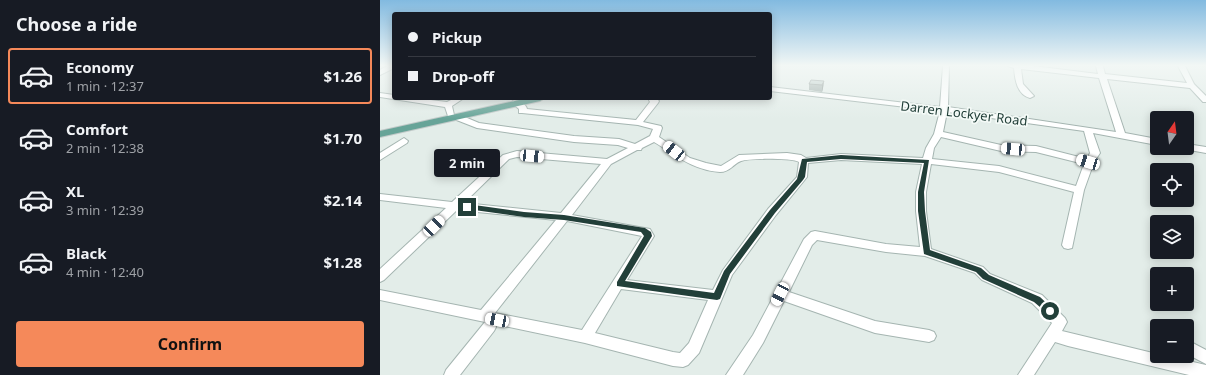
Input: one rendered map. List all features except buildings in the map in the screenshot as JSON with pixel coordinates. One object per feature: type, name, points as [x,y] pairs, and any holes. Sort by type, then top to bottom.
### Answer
[{"type":"main road","points":[[380,131],[452,112],[515,100]]},
{"type":"main road","points":[[380,134],[452,112],[530,100]]},
{"type":"street","points":[[926,252],[921,211],[921,192],[930,148],[938,134],[944,110],[945,84]]},
{"type":"street","points":[[1019,84],[1030,96]]},
{"type":"street","points":[[1104,84],[1121,135]]},
{"type":"street","points":[[1158,84],[1184,87],[1191,85],[1206,100]]},
{"type":"street","name":"Darren Lockyer Road","points":[[772,89],[1087,129],[1150,141]]},
{"type":"street","points":[[380,95],[392,97]]},
{"type":"street","points":[[406,100],[452,112],[477,124],[574,139],[619,142],[638,148]]},
{"type":"street","points":[[452,112],[459,100]]},
{"type":"street","points":[[638,123],[654,103],[654,100]]},
{"type":"street","points":[[451,375],[486,322],[564,217],[608,162],[638,148],[654,138],[658,128],[656,126],[638,123],[522,111],[523,108],[516,103]]},
{"type":"street","points":[[1068,245],[1079,190],[1088,162],[1095,154],[1087,129]]},
{"type":"street","points":[[938,134],[1001,148],[1036,149],[1088,162]]},
{"type":"street","points":[[654,138],[666,144],[687,160],[704,166],[721,169],[726,168],[739,158],[787,156],[801,158],[804,160],[841,157],[927,161],[999,169],[1079,190]]},
{"type":"street","points":[[380,157],[404,141]]},
{"type":"street","points":[[1194,148],[1206,150]]},
{"type":"street","points":[[380,277],[506,157],[517,154],[608,162]]},
{"type":"street","points":[[380,295],[486,322],[585,337],[673,359],[683,360],[694,348],[727,273],[772,212],[800,180],[802,177],[804,160]]},
{"type":"street","points":[[380,197],[524,214],[564,217],[643,230],[646,232],[648,236],[585,337]]},
{"type":"street","points":[[734,375],[758,339],[808,242],[815,235],[886,248],[926,252],[978,270],[986,277],[1037,299],[1060,322],[1026,375]]},
{"type":"street","points":[[619,284],[717,296]]},
{"type":"street","points":[[780,294],[875,327],[929,336]]},
{"type":"street","points":[[1052,334],[1068,340],[1206,372]]},
{"type":"street","points":[[1194,351],[1206,357]]},
{"type":"route","points":[[467,207],[564,217],[643,230],[648,234],[648,236],[619,284],[717,296],[727,273],[772,212],[802,177],[804,160],[841,157],[927,161],[921,192],[921,211],[925,232],[926,252],[978,270],[986,277],[1037,299],[1050,311]]}]
